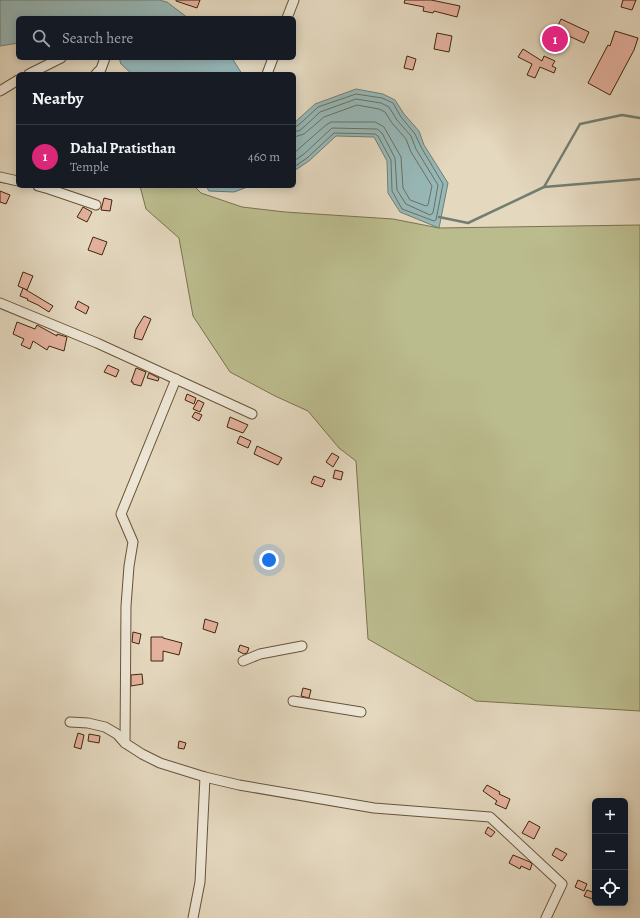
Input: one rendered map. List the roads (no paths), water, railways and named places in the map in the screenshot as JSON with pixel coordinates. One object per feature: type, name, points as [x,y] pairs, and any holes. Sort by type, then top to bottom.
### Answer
[{"type":"street","points":[[288,16],[294,0]]},
{"type":"street","points":[[33,72],[57,60]]},
{"type":"street","points":[[98,72],[104,60]]},
{"type":"street","points":[[268,72],[272,60]]},
{"type":"street","points":[[0,91],[16,81]]},
{"type":"street","points":[[0,177],[16,181]]},
{"type":"street","points":[[53,188],[96,205]]},
{"type":"street","points":[[0,303],[97,343],[252,414]]},
{"type":"street","points":[[125,743],[126,606],[129,566],[133,542],[121,514],[176,379]]},
{"type":"street","points":[[243,661],[260,654],[302,646]]},
{"type":"street","points":[[293,701],[361,712]]},
{"type":"street","points":[[70,722],[88,723],[105,727],[117,734],[125,743],[160,763],[205,777],[239,785],[374,808],[490,817],[562,884],[546,918]]},
{"type":"street","points":[[193,918],[200,882],[205,777]]},
{"type":"water","points":[[0,0],[159,0],[167,2],[185,16],[16,16],[16,43],[0,46]]},
{"type":"water","points":[[120,60],[233,60],[241,72],[130,72],[121,64]]},
{"type":"water","points":[[356,89],[383,94],[395,100],[404,114],[419,131],[424,145],[448,183],[439,228],[400,212],[388,193],[387,161],[374,137],[336,136],[309,161],[296,170],[296,121],[315,104]]},
{"type":"water","points":[[207,188],[245,188],[234,192],[209,191]]},
{"type":"waterway","points":[[544,187],[580,124],[622,115],[640,118]]},
{"type":"waterway","points":[[439,217],[468,223],[544,187],[640,179]]},
{"type":"place","name":"Dahal Pratisthan","points":[[555,39]]}]
